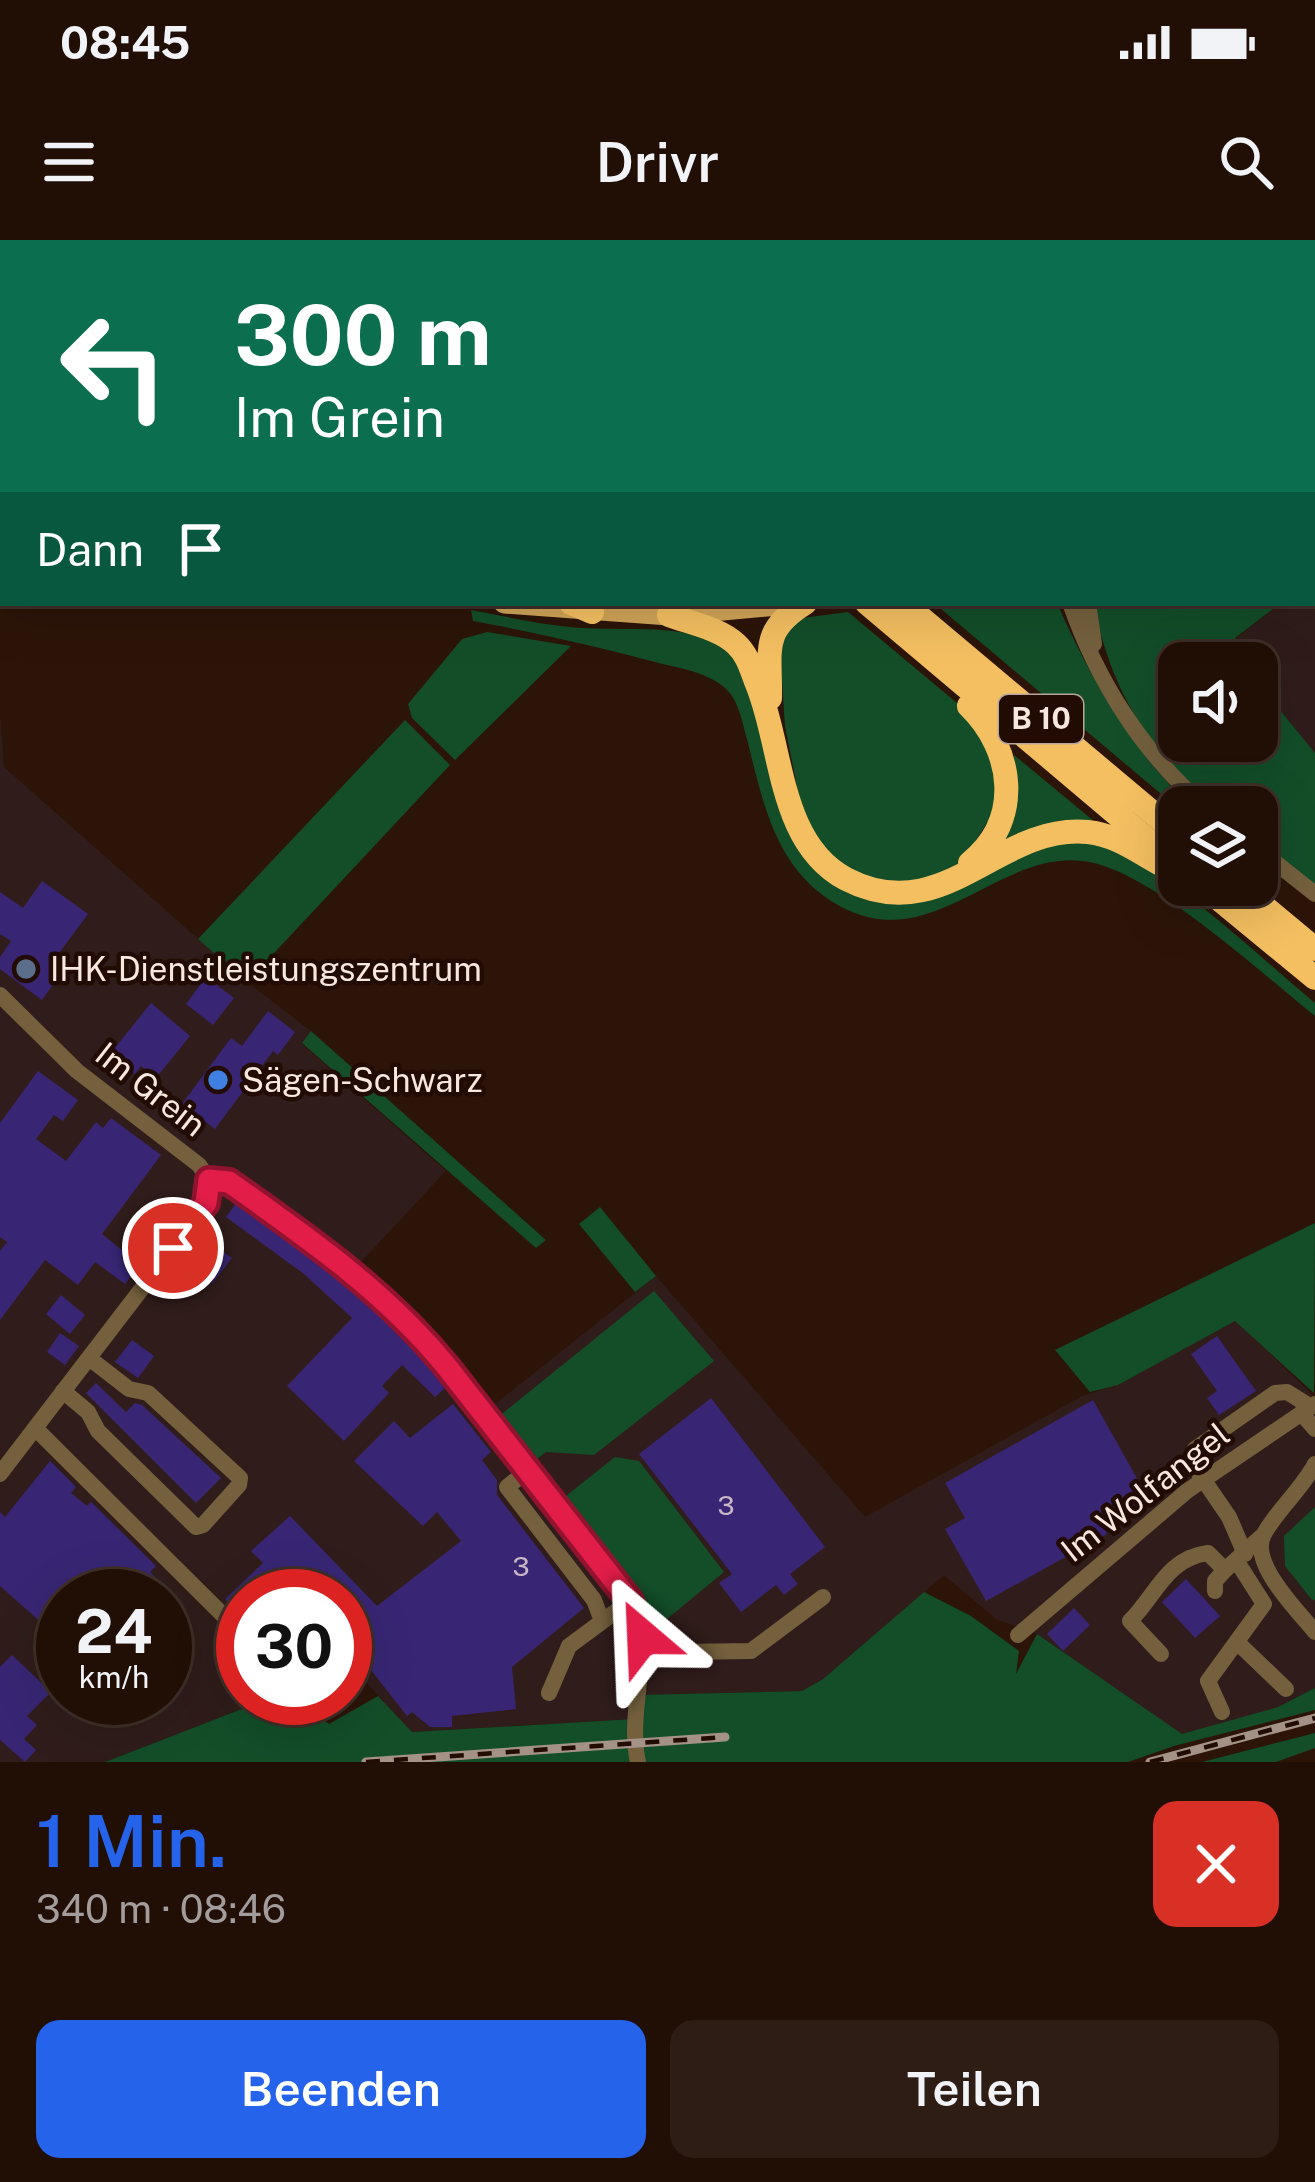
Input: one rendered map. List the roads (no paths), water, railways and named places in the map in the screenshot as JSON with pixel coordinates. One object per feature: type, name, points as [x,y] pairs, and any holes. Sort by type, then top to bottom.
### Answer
[{"type":"highway","points":[[770,712],[772,633],[799,606]]},
{"type":"highway","name":"B 10","points":[[870,606],[1158,852]]},
{"type":"highway","name":"B 10","points":[[907,606],[1158,817]]},
{"type":"highway","points":[[669,615],[737,645],[770,712],[798,826],[828,866],[854,882],[884,892],[913,892],[970,874],[1032,840],[1072,832],[1116,838],[1158,859]]},
{"type":"highway","points":[[930,657],[992,732],[1004,758],[1007,781],[1003,814],[993,836],[949,881]]},
{"type":"highway","points":[[1228,906],[1315,978]]},
{"type":"highway","points":[[1263,906],[1315,950]]},
{"type":"main road","points":[[550,606],[669,615],[770,606]]},
{"type":"street","points":[[1071,606],[1142,741],[1185,786]]},
{"type":"street","points":[[1088,606],[1096,659]]},
{"type":"street","points":[[1278,865],[1315,894]]},
{"type":"street","name":"Im Grein","points":[[0,994],[60,1056],[185,1153],[209,1180],[202,1210],[0,1474]]},
{"type":"street","points":[[209,1180],[229,1182],[367,1283],[423,1337],[630,1601],[680,1652],[751,1651],[823,1597]]},
{"type":"street","points":[[63,1391],[196,1527],[239,1485],[240,1478],[148,1393],[129,1389],[89,1358]]},
{"type":"street","points":[[1222,1712],[1208,1681],[1264,1604],[1235,1561],[1229,1517],[1192,1463],[1195,1449],[1275,1393],[1287,1392],[1309,1408],[1315,1429]]},
{"type":"street","name":"Im Wolfangel","points":[[1018,1635],[1202,1480],[1309,1408]]},
{"type":"street","points":[[35,1428],[216,1608]]},
{"type":"street","points":[[1215,1592],[1215,1581],[1261,1537],[1305,1484],[1315,1464]]},
{"type":"street","points":[[529,1470],[507,1487],[594,1600],[602,1621]]},
{"type":"street","points":[[1261,1537],[1265,1568],[1315,1632]]},
{"type":"street","points":[[1161,1654],[1130,1621],[1149,1601],[1155,1586],[1189,1555],[1208,1553],[1235,1561]]},
{"type":"street","points":[[549,1693],[569,1646],[630,1601]]},
{"type":"street","points":[[630,1601],[643,1637],[634,1719],[638,1762]]},
{"type":"street","points":[[1238,1643],[1286,1689]]},
{"type":"railway","points":[[1150,1762],[1315,1718]]},
{"type":"railway","points":[[366,1762],[725,1737]]},
{"type":"place","name":"IHK-Dienstleistungszentrum","points":[[26,969]]},
{"type":"place","name":"Sägen-Schwarz","points":[[218,1080]]}]
